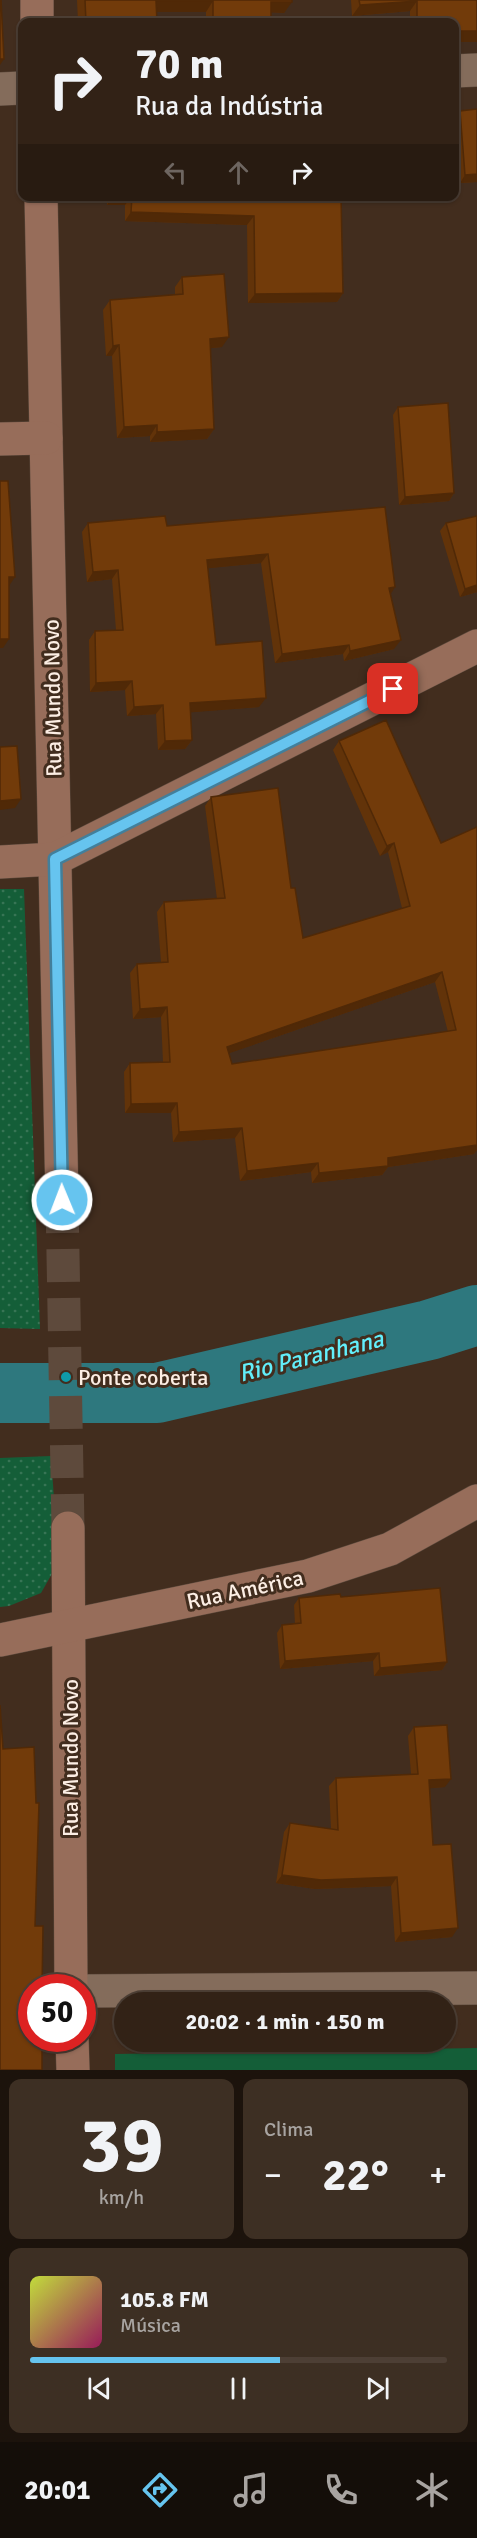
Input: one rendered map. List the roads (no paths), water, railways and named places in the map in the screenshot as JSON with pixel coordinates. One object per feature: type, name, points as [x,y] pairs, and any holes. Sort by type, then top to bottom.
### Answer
[{"type":"main road","points":[[37,0],[37,18]]},
{"type":"main road","name":"Rua Mundo Novo","points":[[41,201],[62,1200]]},
{"type":"main road","points":[[0,439],[46,438]]},
{"type":"main road","points":[[0,862],[55,859],[477,646]]},
{"type":"main road","name":"Rua América","points":[[0,1640],[69,1628],[308,1576],[390,1549],[477,1501]]},
{"type":"main road","name":"Rua Mundo Novo","points":[[68,1528],[71,1974]]},
{"type":"main road","points":[[72,2052],[73,2070]]},
{"type":"street","points":[[459,71],[477,70]]},
{"type":"street","points":[[0,89],[18,88]]},
{"type":"street","points":[[96,1991],[477,1988]]},
{"type":"waterway","name":"Rio Paranhana","points":[[0,1393],[157,1393],[429,1330],[477,1315]]},
{"type":"tunnel","points":[[62,1200],[68,1528]]},
{"type":"place","name":"Ponte coberta","points":[[66,1377]]}]
